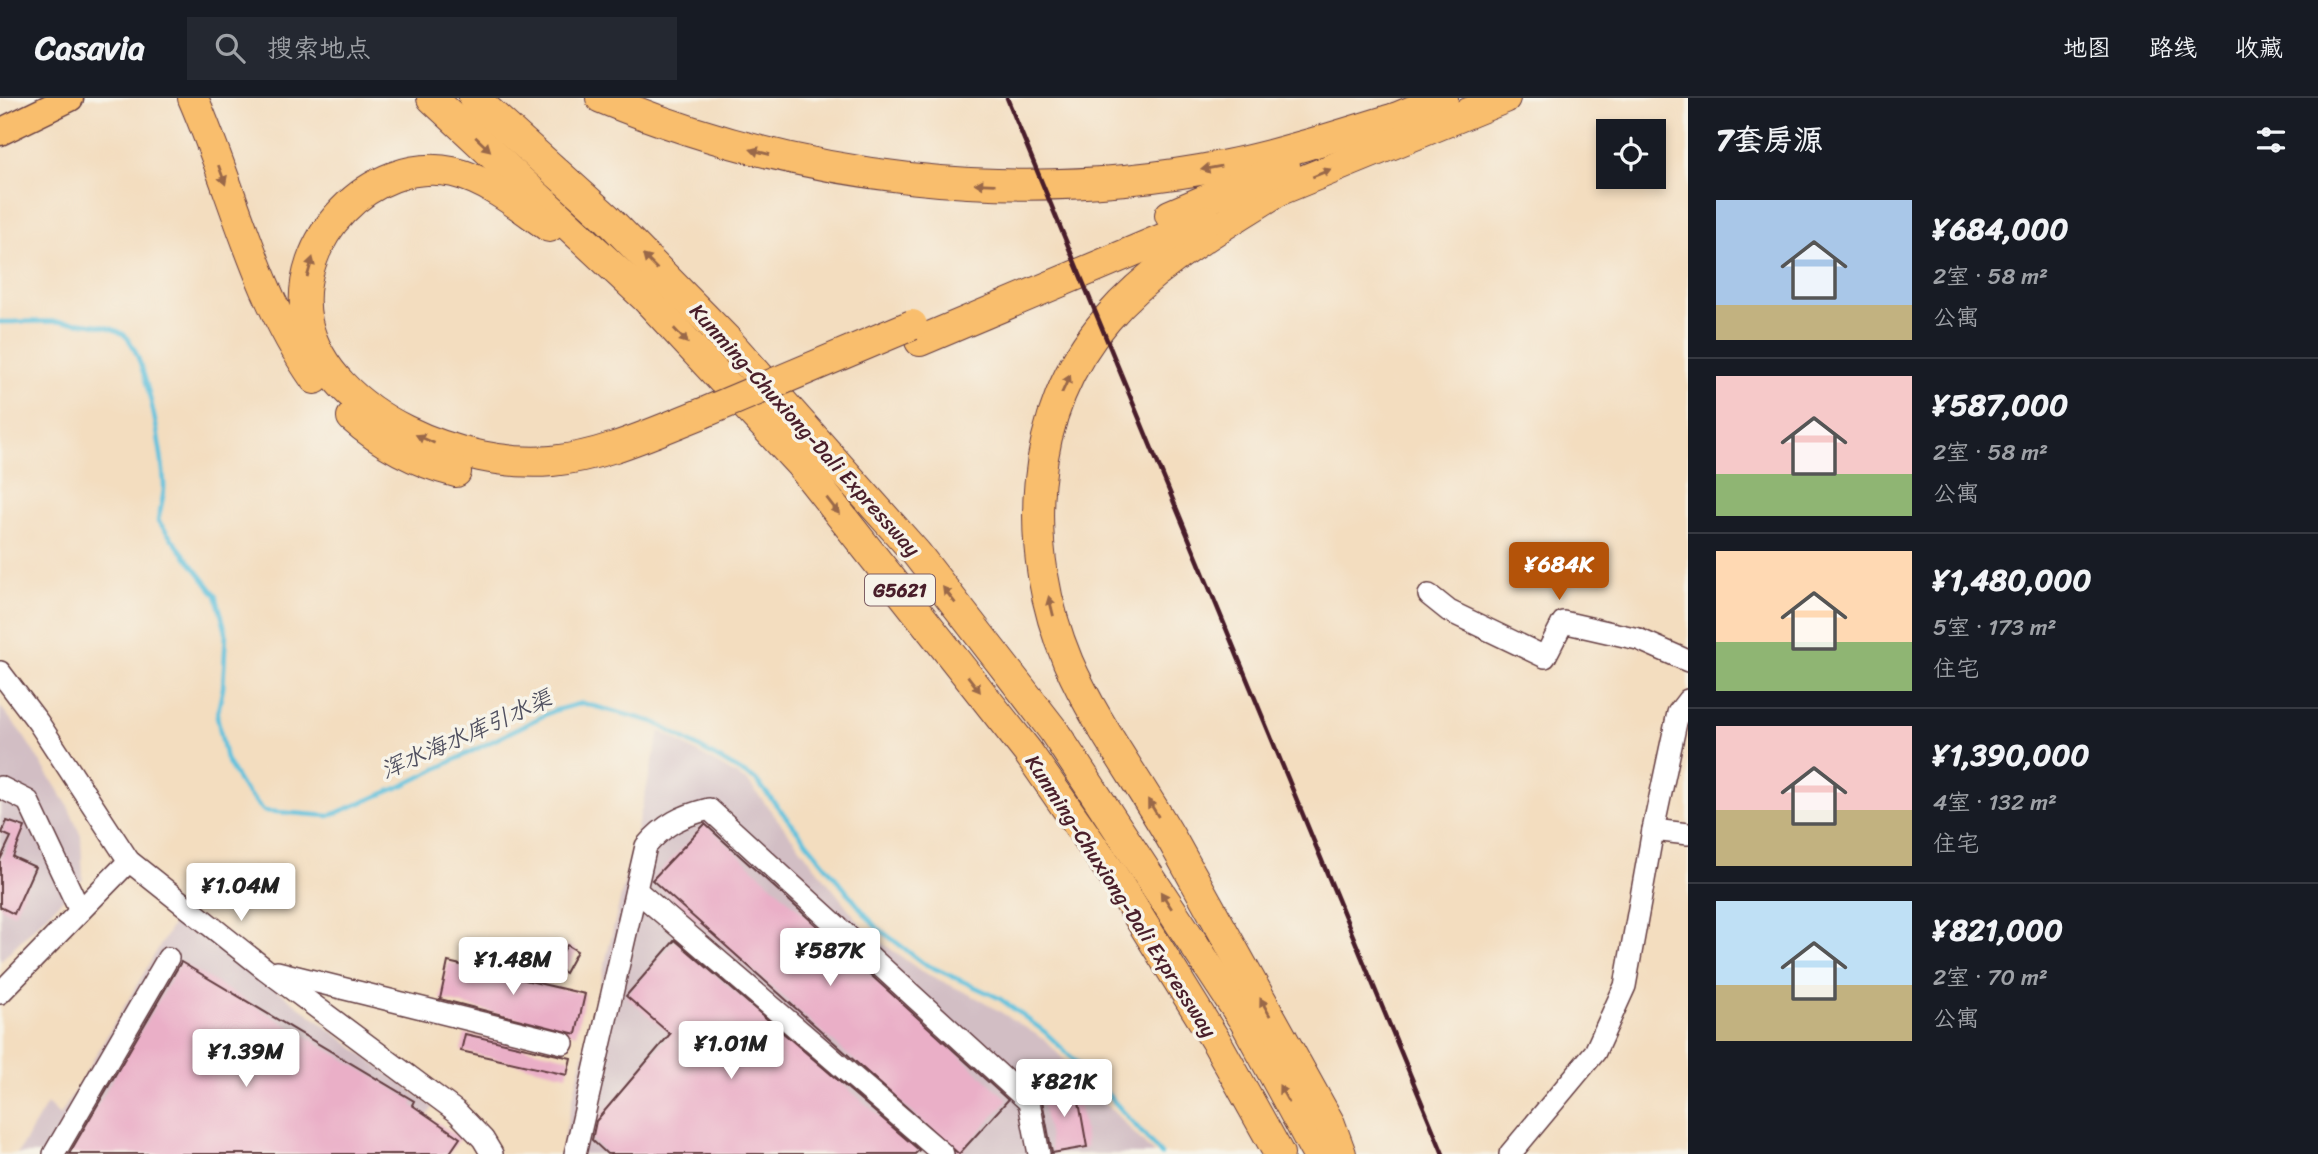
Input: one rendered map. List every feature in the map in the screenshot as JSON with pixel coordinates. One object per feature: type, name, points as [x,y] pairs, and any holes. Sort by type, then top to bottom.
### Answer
[{"type":"highway","name":"Kunming-Chuxiong-Dali Expressway","points":[[432,98],[646,298],[800,464],[1027,751],[1147,930],[1217,1043],[1279,1154]]},
{"type":"highway","name":"Kunming-Chuxiong-Dali Expressway","points":[[474,98],[607,218],[727,340],[916,553],[1053,730],[1245,1022],[1317,1154]]},
{"type":"highway","points":[[601,98],[705,137],[810,164],[931,181],[995,184],[1088,183],[1196,170],[1278,153],[1395,118]]},
{"type":"highway","points":[[916,333],[1443,98]]},
{"type":"highway","points":[[195,104],[260,279],[298,354],[342,409],[390,445],[427,463],[464,474],[533,479],[604,468],[708,420],[916,333],[1505,98]]},
{"type":"highway","points":[[646,298],[500,194],[469,177],[436,170],[410,173],[386,181],[343,210],[314,254],[305,288],[305,305],[313,341],[323,359],[353,393],[410,432],[464,453],[512,461],[565,459],[708,420]]},
{"type":"highway","points":[[1281,189],[1166,263],[1133,291],[1084,349],[1067,380],[1046,440],[1040,480],[1039,528],[1049,602],[1069,664],[1174,842],[1329,1124],[1341,1154]]},
{"type":"main road","points":[[0,132],[70,98]]},
{"type":"street","points":[[1429,595],[1449,611],[1545,657],[1563,622],[1638,639],[1688,661]]},
{"type":"street","points":[[0,672],[37,722],[130,861],[265,969],[457,1112],[483,1139],[492,1154]]},
{"type":"street","points":[[1510,1154],[1595,1052],[1625,986],[1653,830],[1678,713],[1688,699]]},
{"type":"street","points":[[0,787],[28,802],[80,911]]},
{"type":"street","points":[[581,1150],[646,846],[663,826],[685,815],[709,809],[1029,1102],[1039,1154]]},
{"type":"street","points":[[1653,830],[1688,834]]},
{"type":"street","points":[[0,993],[130,861]]},
{"type":"street","points":[[636,890],[943,1154]]},
{"type":"street","points":[[54,1154],[168,958]]},
{"type":"street","points":[[265,969],[563,1043]]},
{"type":"shaded area","points":[[0,706],[23,735],[67,804],[81,836],[83,879],[0,961]]},
{"type":"shaded area","points":[[660,731],[748,782],[867,932],[921,971],[983,1001],[1045,1040],[1154,1154],[560,1154]]},
{"type":"shaded area","points":[[178,915],[433,1107],[403,1154],[17,1154],[47,1104],[60,1116]]},
{"type":"building","points":[[7,821],[25,827],[13,857],[35,867],[14,914],[0,907],[0,860],[11,837],[2,833]]},
{"type":"building","points":[[705,824],[1008,1100],[959,1154],[652,880]]},
{"type":"building","points":[[675,940],[919,1150],[915,1154],[607,1154],[592,1140],[596,1121],[670,1034],[626,996]]},
{"type":"building","points":[[567,945],[577,951],[565,973],[554,966]]},
{"type":"building","points":[[181,962],[414,1101],[412,1105],[460,1138],[449,1154],[69,1154]]},
{"type":"building","points":[[448,962],[585,994],[576,1034],[440,999]]},
{"type":"building","points":[[465,1034],[571,1058],[567,1075],[461,1051]]},
{"type":"building","points":[[1076,1085],[1087,1147],[1052,1153],[1042,1100],[1037,1091]]},
{"type":"waterway","name":"浑水海水库引水渠","points":[[0,322],[97,325],[123,334],[131,344],[146,382],[161,455],[164,489],[158,521],[216,595],[226,632],[223,688],[217,716],[226,759],[242,787],[264,811],[329,816],[402,786],[553,711],[582,703],[654,722],[756,780],[874,925],[923,963],[999,998],[1045,1032],[1094,1079],[1161,1154]]},
{"type":"railway","points":[[1007,98],[1443,1154]]}]
